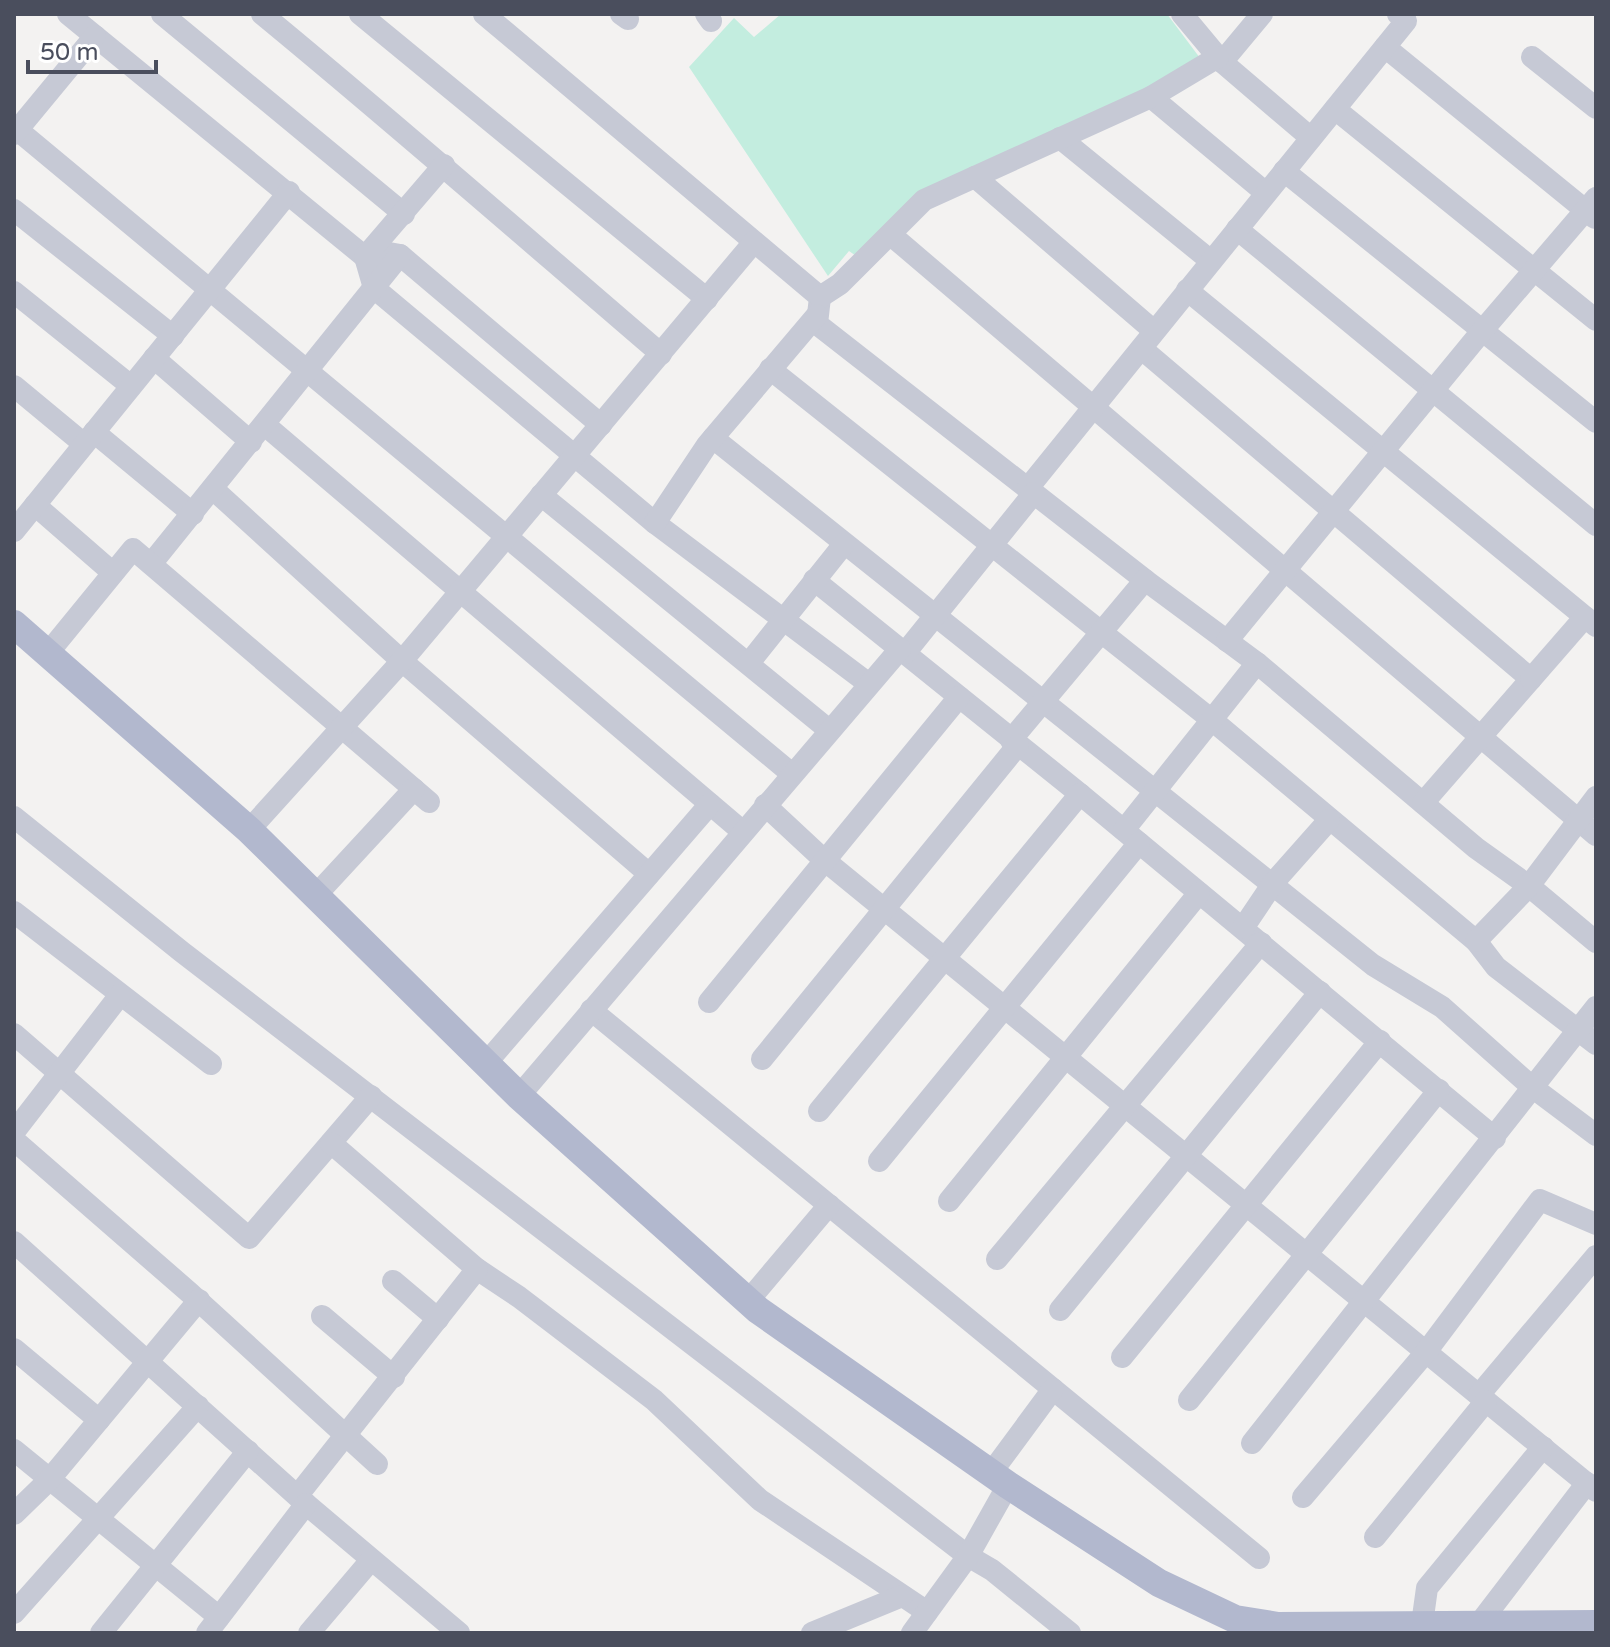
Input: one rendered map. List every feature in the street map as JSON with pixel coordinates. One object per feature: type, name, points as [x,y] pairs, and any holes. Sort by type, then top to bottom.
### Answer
[{"type":"main road","points":[[16,631],[48,653],[249,830],[519,1096],[748,1301],[1000,1479],[1159,1583],[1235,1619],[1278,1626],[1479,1624],[1515,1628],[1593,1619]]},
{"type":"street","points":[[68,14],[365,257],[374,288],[655,523],[869,684]]},
{"type":"street","points":[[162,14],[404,214]]},
{"type":"street","points":[[262,14],[444,165],[661,354]]},
{"type":"street","points":[[360,14],[707,299]]},
{"type":"street","points":[[484,14],[754,242],[818,306],[817,324],[1145,580],[1257,663],[1476,848],[1529,886],[1596,942]]},
{"type":"street","points":[[1182,14],[1220,60],[1311,138]]},
{"type":"street","points":[[655,523],[713,438],[818,306],[924,200],[1151,97],[1220,60],[1262,14]]},
{"type":"street","points":[[519,1096],[829,730],[935,616],[993,547],[1092,409],[1406,21],[1398,14]]},
{"type":"street","points":[[95,36],[15,130],[212,287],[505,538],[792,774]]},
{"type":"street","points":[[1227,641],[1482,331],[1534,270],[1593,209],[1385,47]]},
{"type":"street","points":[[1532,57],[1596,108]]},
{"type":"street","points":[[1151,97],[1266,193]]},
{"type":"street","points":[[1335,109],[1596,320]]},
{"type":"street","points":[[1060,138],[1211,261]]},
{"type":"street","points":[[365,257],[444,165]]},
{"type":"street","points":[[1284,171],[1596,422]]},
{"type":"street","points":[[975,177],[1335,510],[1531,679]]},
{"type":"street","points":[[113,573],[22,515],[89,438],[289,192]]},
{"type":"street","points":[[14,210],[173,336]]},
{"type":"street","points":[[1237,229],[1596,525]]},
{"type":"street","points":[[891,235],[1596,835]]},
{"type":"street","points":[[249,830],[402,661],[754,242]]},
{"type":"street","points":[[365,257],[389,253],[400,255],[601,425]]},
{"type":"street","points":[[151,564],[400,255]]},
{"type":"street","points":[[1187,290],[1590,622],[1531,679],[1423,803]]},
{"type":"street","points":[[14,292],[131,386]]},
{"type":"street","points":[[154,358],[461,591],[743,832]]},
{"type":"street","points":[[770,369],[1212,720],[1476,941],[1496,967],[1588,1037]]},
{"type":"street","points":[[14,386],[193,514]]},
{"type":"street","points":[[713,438],[1154,792],[1274,882],[1373,965],[1442,1007],[1532,1087],[1596,1135]]},
{"type":"street","points":[[213,489],[402,661],[649,874]]},
{"type":"street","points":[[541,495],[829,730]]},
{"type":"street","points":[[749,663],[844,544]]},
{"type":"street","points":[[48,653],[133,549],[421,796],[316,895]]},
{"type":"street","points":[[814,580],[1132,836],[1495,1138]]},
{"type":"street","points":[[762,1059],[1015,743],[1042,702],[1145,580]]},
{"type":"street","points":[[879,1161],[1005,1008],[1132,836],[1154,792],[1257,663]]},
{"type":"street","points":[[709,1002],[823,859],[959,697]]},
{"type":"street","points":[[819,1111],[1080,794]]},
{"type":"street","points":[[1476,941],[1529,886],[1596,797]]},
{"type":"street","points":[[487,1062],[710,804]]},
{"type":"street","points":[[765,805],[823,859],[1591,1487],[1479,1624]]},
{"type":"street","points":[[14,817],[182,952],[968,1556],[992,1570],[1070,1633]]},
{"type":"street","points":[[1243,928],[1274,882],[1329,820]]},
{"type":"street","points":[[949,1201],[1199,893]]},
{"type":"street","points":[[14,912],[211,1064]]},
{"type":"street","points":[[997,1259],[1261,943]]},
{"type":"street","points":[[1060,1310],[1320,992]]},
{"type":"street","points":[[14,1132],[120,995]]},
{"type":"street","points":[[1252,1443],[1495,1138],[1532,1087],[1588,1037],[1596,1007]]},
{"type":"street","points":[[591,1010],[1259,1558]]},
{"type":"street","points":[[14,1034],[249,1238],[371,1096]]},
{"type":"street","points":[[1122,1357],[1380,1041]]},
{"type":"street","points":[[1189,1400],[1439,1090]]},
{"type":"street","points":[[14,1140],[199,1300],[377,1464]]},
{"type":"street","points":[[331,1143],[477,1269],[519,1297],[654,1400],[760,1500],[927,1612]]},
{"type":"street","points":[[1303,1497],[1426,1352],[1540,1200],[1596,1224]]},
{"type":"street","points":[[748,1301],[829,1205]]},
{"type":"street","points":[[14,1242],[302,1500],[459,1633]]},
{"type":"street","points":[[1375,1537],[1596,1256]]},
{"type":"street","points":[[14,1450],[156,1566],[213,1625],[348,1436],[477,1269]]},
{"type":"street","points":[[393,1281],[438,1319]]},
{"type":"street","points":[[14,1514],[49,1480],[199,1300]]},
{"type":"street","points":[[322,1316],[394,1377]]},
{"type":"street","points":[[14,1349],[99,1420]]},
{"type":"street","points":[[912,1633],[968,1556],[1000,1479],[1053,1389]]},
{"type":"street","points":[[14,1613],[198,1406]]},
{"type":"street","points":[[1422,1624],[1427,1588],[1543,1447]]},
{"type":"street","points":[[101,1633],[248,1451]]},
{"type":"street","points":[[309,1633],[371,1560]]},
{"type":"street","points":[[812,1633],[902,1596]]},
{"type":"street","points":[[14,1626],[23,1633]]},
{"type":"green space","points":[[781,14],[1167,14],[1200,58],[1151,88],[919,194],[859,258],[849,251],[828,276],[689,67],[734,18],[754,37]]}]
